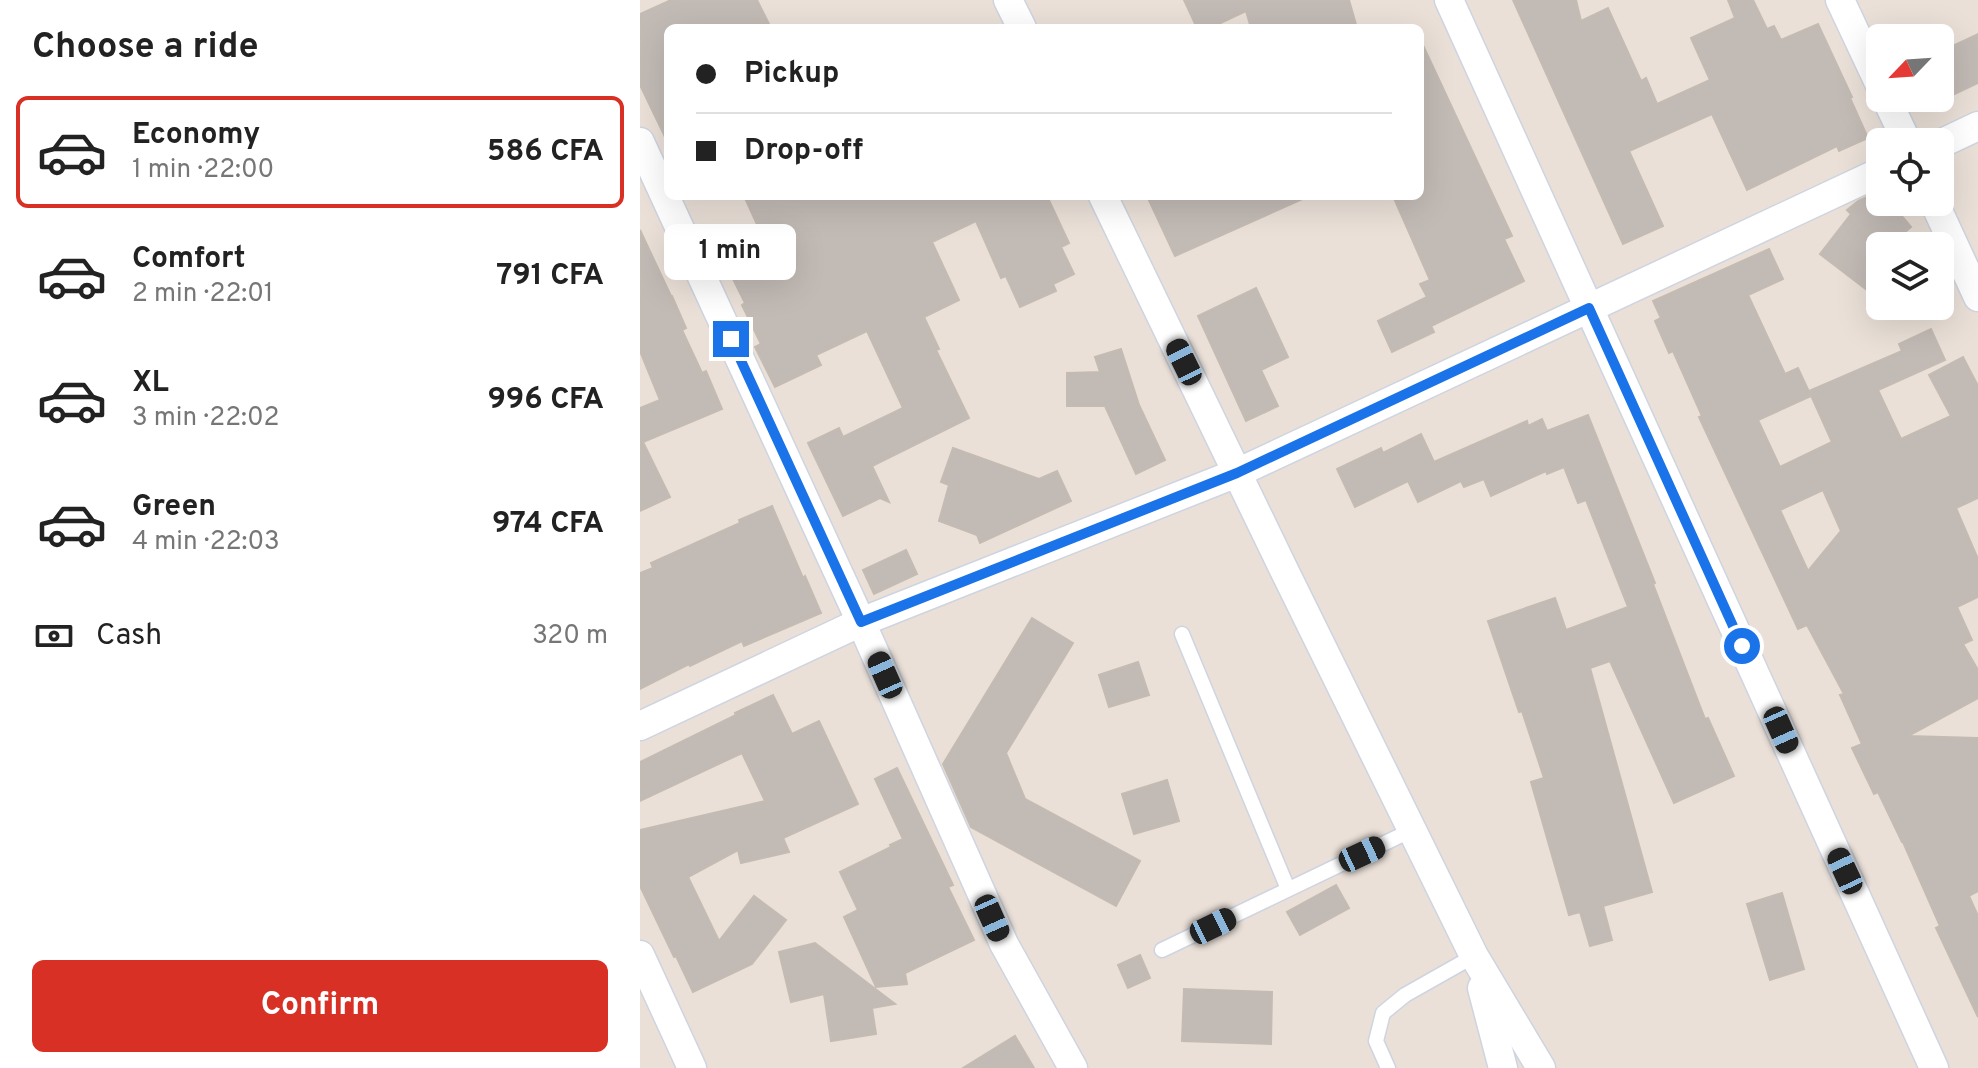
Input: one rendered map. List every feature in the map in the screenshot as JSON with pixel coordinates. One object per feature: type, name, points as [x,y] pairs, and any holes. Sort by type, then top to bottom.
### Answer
[{"type":"street","points":[[1008,0],[1020,24]]},
{"type":"street","points":[[1449,0],[1934,1068]]},
{"type":"street","points":[[1840,0],[1866,55]]},
{"type":"street","points":[[1954,137],[1978,126]]},
{"type":"street","points":[[640,142],[664,194]]},
{"type":"street","points":[[640,726],[861,622],[1237,473],[1866,179]]},
{"type":"street","points":[[667,200],[861,622],[1004,944],[1073,1068]]},
{"type":"street","points":[[1105,200],[1474,956],[1541,1068]]},
{"type":"street","points":[[1940,216],[1978,297]]},
{"type":"street","points":[[640,955],[692,1068]]},
{"type":"street","points":[[1474,956],[1503,1068]]},
{"type":"lane","points":[[1182,634],[1288,889]]},
{"type":"lane","points":[[1162,950],[1412,830]]},
{"type":"lane","points":[[1388,1068],[1376,1041],[1383,1013],[1405,995],[1474,956]]},
{"type":"building","points":[[671,0],[757,0],[769,24],[664,24],[664,135],[640,85],[640,14]]},
{"type":"building","points":[[1184,0],[1349,0],[1356,24],[1250,24],[1246,11],[1218,24],[1195,24]]},
{"type":"building","points":[[1513,0],[1576,0],[1581,21],[1608,8],[1641,81],[1646,78],[1657,104],[1710,80],[1691,38],[1735,18],[1728,0],[1753,0],[1767,29],[1774,26],[1781,40],[1818,24],[1852,97],[1866,139],[1839,151],[1837,146],[1747,190],[1712,114],[1629,151],[1663,226],[1623,244]]},
{"type":"building","points":[[1978,34],[1978,83],[1954,94],[1954,45]]},
{"type":"building","points":[[1424,48],[1512,236],[1504,239],[1524,281],[1431,326],[1434,332],[1392,352],[1378,321],[1427,297],[1420,284],[1430,280],[1395,200],[1424,200]]},
{"type":"building","points":[[1866,197],[1866,216],[1902,216],[1911,227],[1905,232],[1866,232],[1866,289],[1820,254],[1851,214],[1847,210]]},
{"type":"building","points":[[746,200],[1049,200],[1069,243],[1061,247],[1074,274],[1053,284],[1056,291],[1020,307],[1006,276],[1001,278],[976,221],[932,242],[959,300],[924,317],[939,349],[936,350],[969,418],[872,466],[889,502],[880,498],[843,516],[808,443],[839,428],[843,437],[903,408],[867,331],[816,355],[821,365],[775,387],[755,347],[761,344],[732,277],[772,257]]},
{"type":"building","points":[[1149,200],[1300,200],[1175,256]]},
{"type":"building","points":[[640,230],[686,328],[682,330],[702,373],[706,371],[722,409],[643,442],[670,497],[640,511],[640,408],[660,400],[640,351]]},
{"type":"building","points":[[1769,249],[1783,279],[1748,295],[1785,374],[1798,368],[1811,396],[1758,420],[1780,467],[1832,442],[1809,391],[1902,351],[1899,344],[1931,329],[1945,360],[1878,390],[1901,439],[1951,416],[1929,375],[1963,357],[1978,386],[1978,498],[1956,508],[1978,559],[1978,597],[1957,607],[1972,640],[1963,644],[1978,670],[1978,698],[1908,736],[1978,738],[1978,891],[1969,896],[1978,916],[1978,1017],[1936,928],[1940,926],[1903,842],[1878,792],[1874,794],[1852,748],[1862,744],[1840,695],[1844,694],[1807,625],[1798,629],[1699,417],[1702,416],[1673,351],[1669,353],[1655,321],[1661,318],[1653,301]],"holes":[[[1823,490],[1841,531],[1808,571],[1780,510]]]},
{"type":"building","points":[[1256,288],[1288,357],[1261,370],[1278,406],[1246,421],[1198,316]]},
{"type":"building","points":[[1121,349],[1139,405],[1165,460],[1136,474],[1105,406],[1067,406],[1067,373],[1100,372],[1095,357]]},
{"type":"building","points":[[1588,415],[1705,719],[1708,718],[1734,776],[1674,803],[1610,661],[1590,668],[1652,892],[1603,906],[1612,940],[1590,946],[1580,912],[1569,915],[1531,782],[1544,778],[1488,621],[1555,598],[1566,630],[1628,607],[1586,500],[1578,503],[1564,467],[1547,474],[1546,471],[1491,496],[1484,479],[1464,487],[1461,481],[1418,502],[1408,481],[1355,507],[1337,469],[1381,448],[1383,453],[1421,434],[1434,462],[1527,421],[1528,426],[1542,419],[1547,431]]},
{"type":"building","points":[[953,448],[1039,479],[1057,471],[1071,501],[980,543],[977,535],[939,521],[949,485],[941,482]]},
{"type":"building","points":[[772,506],[821,613],[744,646],[742,641],[640,689],[640,573],[653,568],[651,563]]},
{"type":"building","points":[[906,550],[917,574],[874,594],[863,570]]},
{"type":"building","points":[[1032,618],[1073,643],[1006,753],[1025,799],[1140,861],[1116,906],[971,827],[943,764]]},
{"type":"building","points":[[1138,662],[1149,695],[1109,707],[1099,675]]},
{"type":"building","points":[[773,695],[792,734],[819,721],[858,804],[783,838],[789,852],[741,863],[738,850],[688,877],[719,941],[754,896],[786,920],[752,964],[693,992],[640,886],[640,830],[765,801],[742,753],[640,801],[640,762]]},
{"type":"building","points":[[897,768],[953,885],[948,887],[974,940],[905,973],[907,984],[876,987],[844,917],[858,910],[840,872],[903,839],[875,779]]},
{"type":"building","points":[[1167,780],[1179,821],[1134,834],[1122,794]]},
{"type":"building","points":[[1336,885],[1349,908],[1300,935],[1287,912]]},
{"type":"building","points":[[1782,893],[1804,969],[1770,980],[1747,904]]},
{"type":"building","points":[[815,943],[895,1004],[872,1008],[876,1034],[831,1041],[824,994],[791,1002],[779,952]]},
{"type":"building","points":[[1140,955],[1150,978],[1128,988],[1118,965]]},
{"type":"building","points":[[1184,989],[1272,992],[1271,1044],[1182,1041]]},
{"type":"building","points":[[1015,1036],[1034,1068],[963,1068]]},
{"type":"route","points":[[731,339],[861,622],[1237,473],[1589,308],[1742,646]]}]
